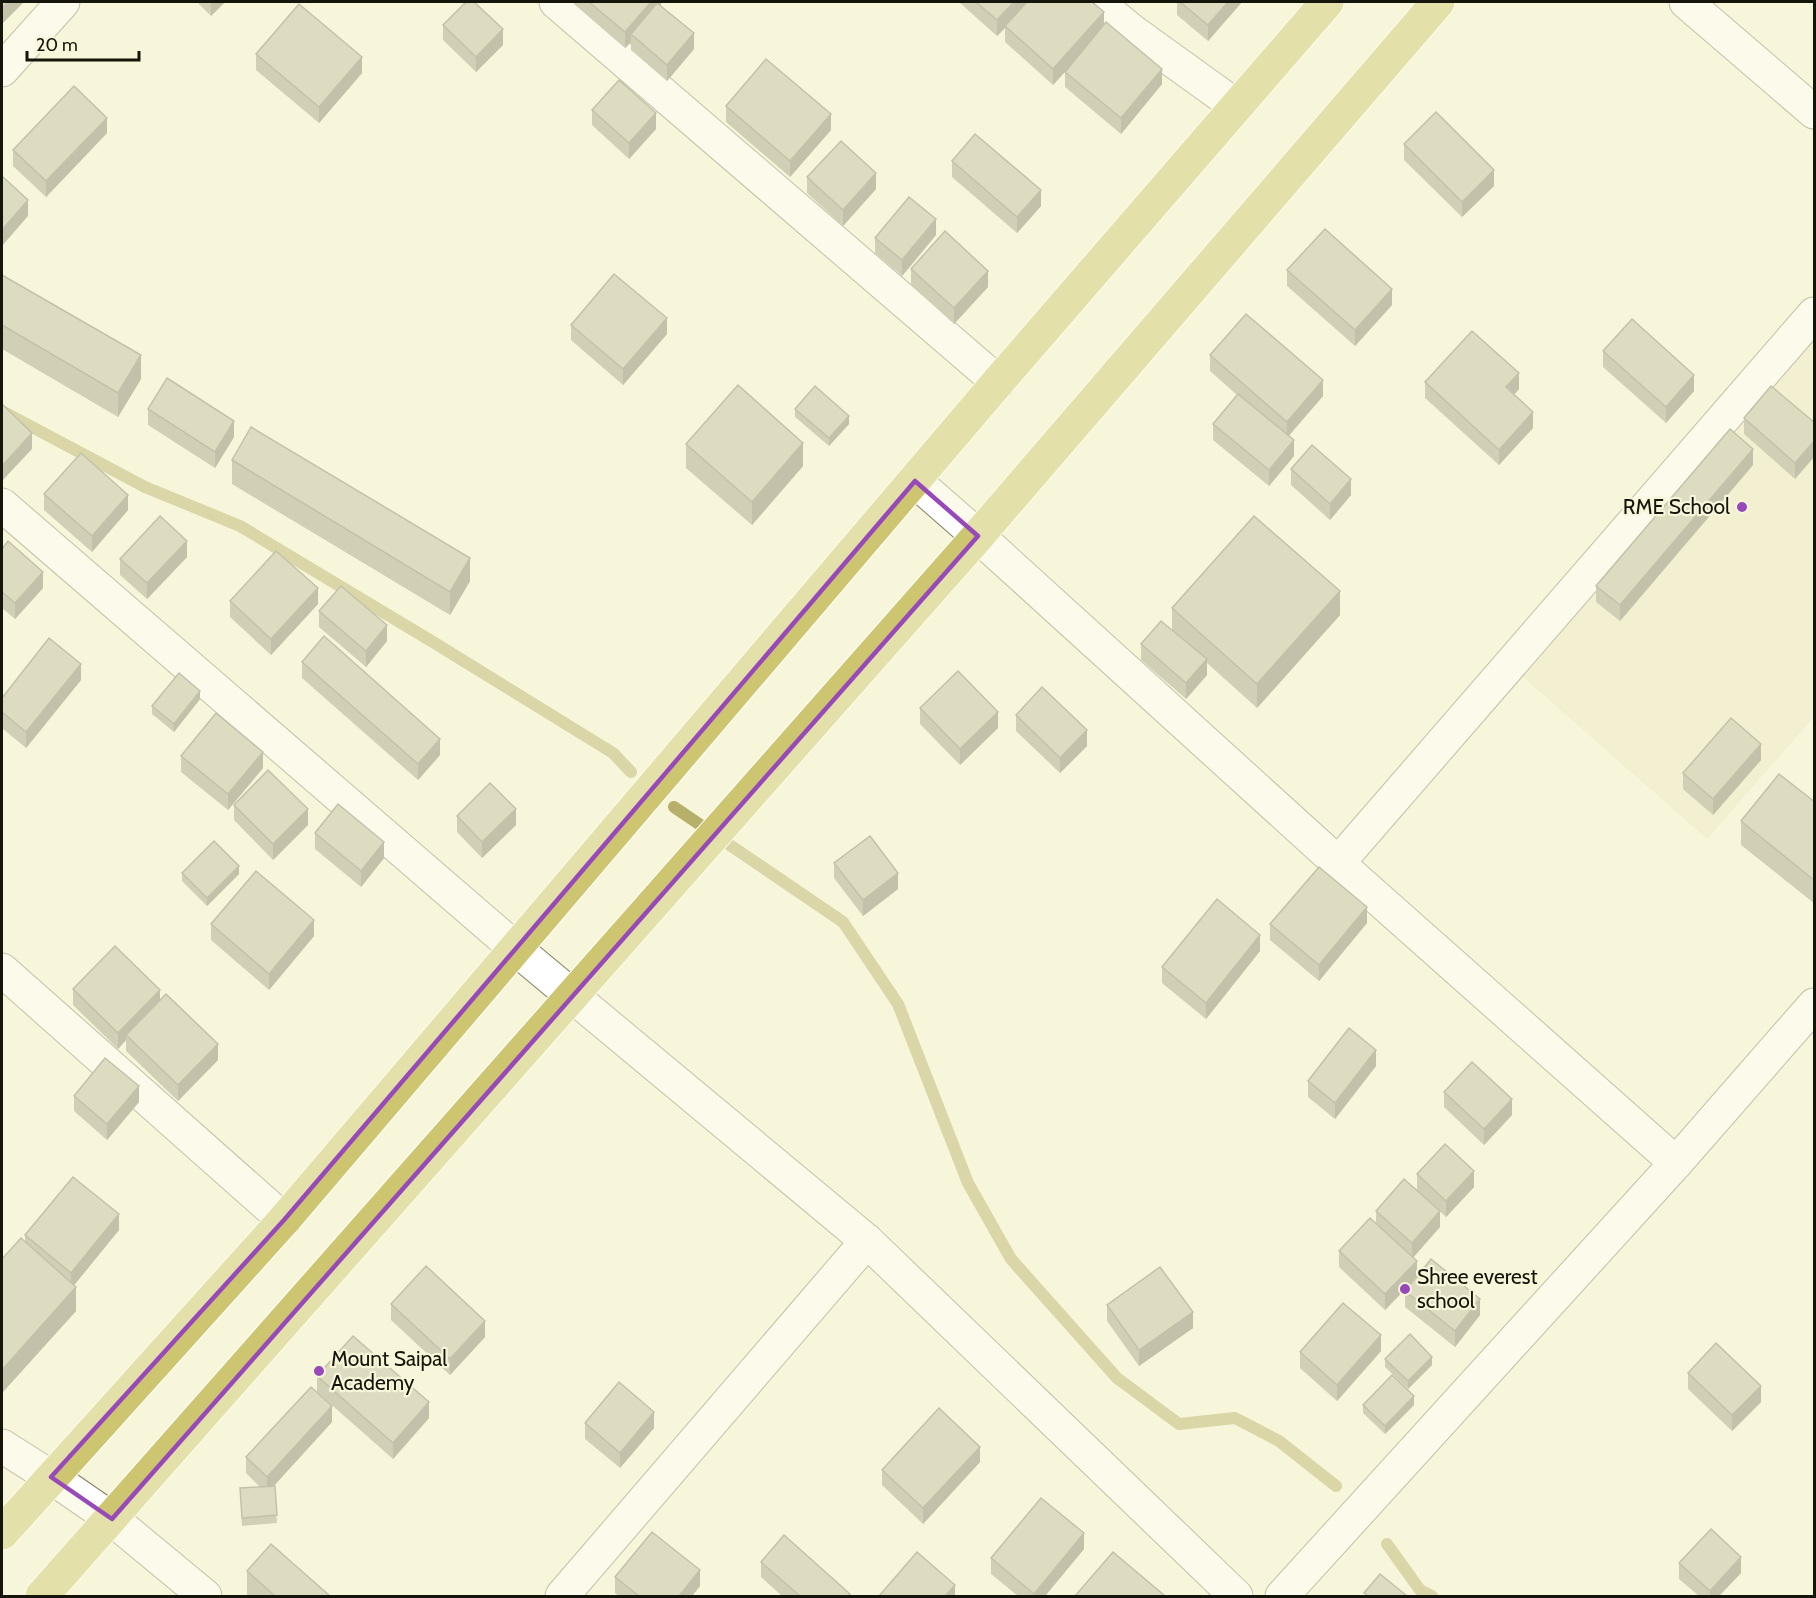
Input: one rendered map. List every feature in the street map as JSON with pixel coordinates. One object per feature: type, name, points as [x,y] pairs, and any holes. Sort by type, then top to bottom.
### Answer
[{"type":"main road","points":[[2,1533],[284,1220],[998,382],[1327,2]]},
{"type":"main road","points":[[42,1596],[978,536],[1438,2]]},
{"type":"street","points":[[2,70],[63,2]]},
{"type":"street","points":[[556,2],[998,382]]},
{"type":"street","points":[[1097,2],[1132,31],[1236,106]]},
{"type":"street","points":[[1686,2],[1815,112]]},
{"type":"street","points":[[1338,863],[1815,314]]},
{"type":"street","points":[[915,481],[1338,863],[1677,1163]]},
{"type":"street","points":[[2,505],[516,949],[867,1241],[1236,1596]]},
{"type":"street","points":[[2,970],[284,1220]]},
{"type":"street","points":[[1282,1596],[1677,1163],[1815,1005]]},
{"type":"street","points":[[562,1596],[867,1241]]},
{"type":"street","points":[[2,1446],[112,1519],[206,1596]]},
{"type":"highlighted area","points":[[915,481],[978,536],[112,1519],[51,1477],[284,1220]]},
{"type":"shaded area","name":"RME School","points":[[1814,338],[1814,717],[1707,839],[1523,677]]},
{"type":"building","points":[[466,2],[474,2],[503,29],[476,57],[443,25]]},
{"type":"building","points":[[589,2],[651,2],[625,32]]},
{"type":"building","points":[[976,2],[1014,2],[997,20]]},
{"type":"building","points":[[1027,2],[1092,2],[1104,12],[1053,69],[1005,26]]},
{"type":"building","points":[[1180,2],[1228,2],[1208,25]]},
{"type":"building","points":[[657,3],[694,33],[667,65],[631,34]]},
{"type":"building","points":[[299,4],[362,57],[319,107],[256,54]]},
{"type":"building","points":[[1106,22],[1162,69],[1121,118],[1065,72]]},
{"type":"building","points":[[766,59],[831,114],[790,161],[726,106]]},
{"type":"building","points":[[619,80],[656,113],[629,143],[592,110]]},
{"type":"building","points":[[74,86],[107,118],[46,181],[13,150]]},
{"type":"building","points":[[1436,112],[1494,170],[1462,202],[1404,144]]},
{"type":"building","points":[[975,134],[1041,190],[1017,217],[952,161]]},
{"type":"building","points":[[841,141],[876,173],[843,210],[807,177]]},
{"type":"building","points":[[2,176],[28,200],[2,230]]},
{"type":"building","points":[[909,197],[936,219],[902,260],[875,238]]},
{"type":"building","points":[[1325,229],[1392,289],[1355,330],[1287,270]]},
{"type":"building","points":[[945,231],[988,271],[954,308],[911,269]]},
{"type":"building","points":[[614,274],[667,318],[623,369],[571,325]]},
{"type":"building","points":[[2,275],[141,355],[118,393],[2,325]]},
{"type":"building","points":[[1246,314],[1323,380],[1287,422],[1210,355]]},
{"type":"building","points":[[1632,319],[1694,375],[1666,407],[1603,351]]},
{"type":"building","points":[[1472,331],[1519,373],[1506,387],[1533,412],[1499,450],[1425,382]]},
{"type":"building","points":[[167,378],[234,421],[215,452],[148,409]]},
{"type":"building","points":[[738,385],[803,443],[752,502],[686,444]]},
{"type":"building","points":[[815,386],[849,416],[829,438],[795,409]]},
{"type":"building","points":[[1771,386],[1815,423],[1815,440],[1795,463],[1744,418]]},
{"type":"building","points":[[1238,394],[1294,440],[1269,470],[1213,424]]},
{"type":"building","points":[[2,404],[32,433],[2,466]]},
{"type":"building","points":[[251,427],[470,558],[450,592],[232,460]]},
{"type":"building","points":[[1730,429],[1753,449],[1620,605],[1596,586]]},
{"type":"building","points":[[1312,445],[1351,479],[1330,504],[1291,469]]},
{"type":"building","points":[[81,453],[128,495],[92,536],[44,494]]},
{"type":"building","points":[[160,516],[187,541],[147,583],[120,559]]},
{"type":"building","points":[[1254,516],[1340,591],[1257,684],[1172,608]]},
{"type":"building","points":[[8,541],[43,572],[15,603],[2,592],[2,549]]},
{"type":"building","points":[[276,551],[318,588],[271,639],[230,601]]},
{"type":"building","points":[[341,586],[387,625],[366,651],[319,611]]},
{"type":"building","points":[[1161,621],[1207,659],[1186,683],[1141,644]]},
{"type":"building","points":[[324,636],[440,739],[418,764],[302,662]]},
{"type":"building","points":[[49,638],[81,664],[26,732],[2,712],[2,698]]},
{"type":"building","points":[[958,671],[998,712],[960,749],[920,708]]},
{"type":"building","points":[[179,673],[200,691],[174,724],[152,706]]},
{"type":"building","points":[[1042,687],[1087,730],[1060,758],[1016,715]]},
{"type":"building","points":[[216,713],[263,752],[228,794],[181,756]]},
{"type":"building","points":[[1731,718],[1761,744],[1713,799],[1683,773]]},
{"type":"building","points":[[268,770],[308,809],[273,844],[234,805]]},
{"type":"building","points":[[1779,774],[1815,802],[1815,881],[1741,821]]},
{"type":"building","points":[[490,783],[516,809],[482,842],[457,816]]},
{"type":"building","points":[[338,804],[384,842],[361,871],[315,833]]},
{"type":"building","points":[[870,836],[898,873],[863,900],[834,863]]},
{"type":"building","points":[[214,841],[239,866],[207,898],[182,873]]},
{"type":"building","points":[[1319,867],[1367,907],[1319,965],[1270,924]]},
{"type":"building","points":[[256,871],[314,920],[269,974],[211,924]]},
{"type":"building","points":[[1217,899],[1260,935],[1206,1003],[1162,967]]},
{"type":"building","points":[[115,946],[160,990],[118,1033],[73,989]]},
{"type":"building","points":[[166,994],[218,1044],[178,1085],[126,1035]]},
{"type":"building","points":[[1349,1028],[1376,1050],[1335,1103],[1308,1081]]},
{"type":"building","points":[[105,1058],[139,1086],[107,1124],[74,1096]]},
{"type":"building","points":[[1472,1062],[1512,1099],[1484,1129],[1444,1092]]},
{"type":"building","points":[[1445,1144],[1474,1171],[1446,1201],[1417,1174]]},
{"type":"building","points":[[73,1177],[119,1214],[71,1273],[25,1235]]},
{"type":"building","points":[[1404,1179],[1440,1211],[1412,1243],[1376,1211]]},
{"type":"building","points":[[1370,1218],[1417,1261],[1385,1294],[1339,1251]]},
{"type":"building","points":[[21,1238],[76,1287],[2,1370],[2,1259]]},
{"type":"building","points":[[1431,1259],[1480,1299],[1455,1331],[1405,1291]]},
{"type":"building","points":[[426,1266],[485,1321],[450,1359],[391,1304]]},
{"type":"building","points":[[1160,1267],[1193,1312],[1139,1350],[1107,1305]]},
{"type":"building","points":[[1343,1303],[1381,1335],[1337,1385],[1300,1352]]},
{"type":"building","points":[[1410,1334],[1432,1357],[1408,1381],[1385,1359]]},
{"type":"building","points":[[353,1336],[429,1402],[393,1443],[317,1376]]},
{"type":"building","points":[[1716,1343],[1761,1386],[1732,1415],[1688,1373]]},
{"type":"building","points":[[1392,1375],[1414,1396],[1385,1426],[1363,1405]]},
{"type":"building","points":[[619,1382],[654,1412],[620,1453],[585,1423]]},
{"type":"building","points":[[311,1387],[332,1406],[267,1477],[246,1457]]},
{"type":"building","points":[[939,1408],[980,1447],[923,1508],[882,1470]]},
{"type":"building","points":[[275,1486],[277,1515],[242,1518],[240,1488]]},
{"type":"building","points":[[1041,1498],[1084,1533],[1034,1594],[991,1558]]},
{"type":"building","points":[[1711,1529],[1741,1557],[1710,1591],[1679,1563]]},
{"type":"building","points":[[652,1532],[700,1570],[679,1596],[639,1596],[615,1577]]},
{"type":"building","points":[[784,1535],[850,1594],[848,1596],[800,1596],[761,1562]]},
{"type":"building","points":[[271,1544],[330,1596],[275,1596],[247,1571]]},
{"type":"building","points":[[917,1552],[955,1585],[945,1596],[879,1596]]},
{"type":"building","points":[[1113,1552],[1165,1596],[1075,1596]]},
{"type":"building","points":[[1380,1574],[1407,1596],[1368,1596],[1364,1593]]},
{"type":"waterway","points":[[2,411],[145,487],[240,526],[613,753],[631,772]]},
{"type":"waterway","points":[[674,807],[843,922],[898,1004],[968,1183],[1011,1259],[1117,1378],[1179,1424],[1235,1418],[1279,1441],[1336,1486]]},
{"type":"waterway","points":[[1387,1544],[1420,1590],[1432,1596]]},
{"type":"place","name":"RME School","points":[[1742,507]]},
{"type":"place","name":"Shree everest school","points":[[1405,1289]]},
{"type":"place","name":"Mount Saipal Academy","points":[[319,1371]]}]
